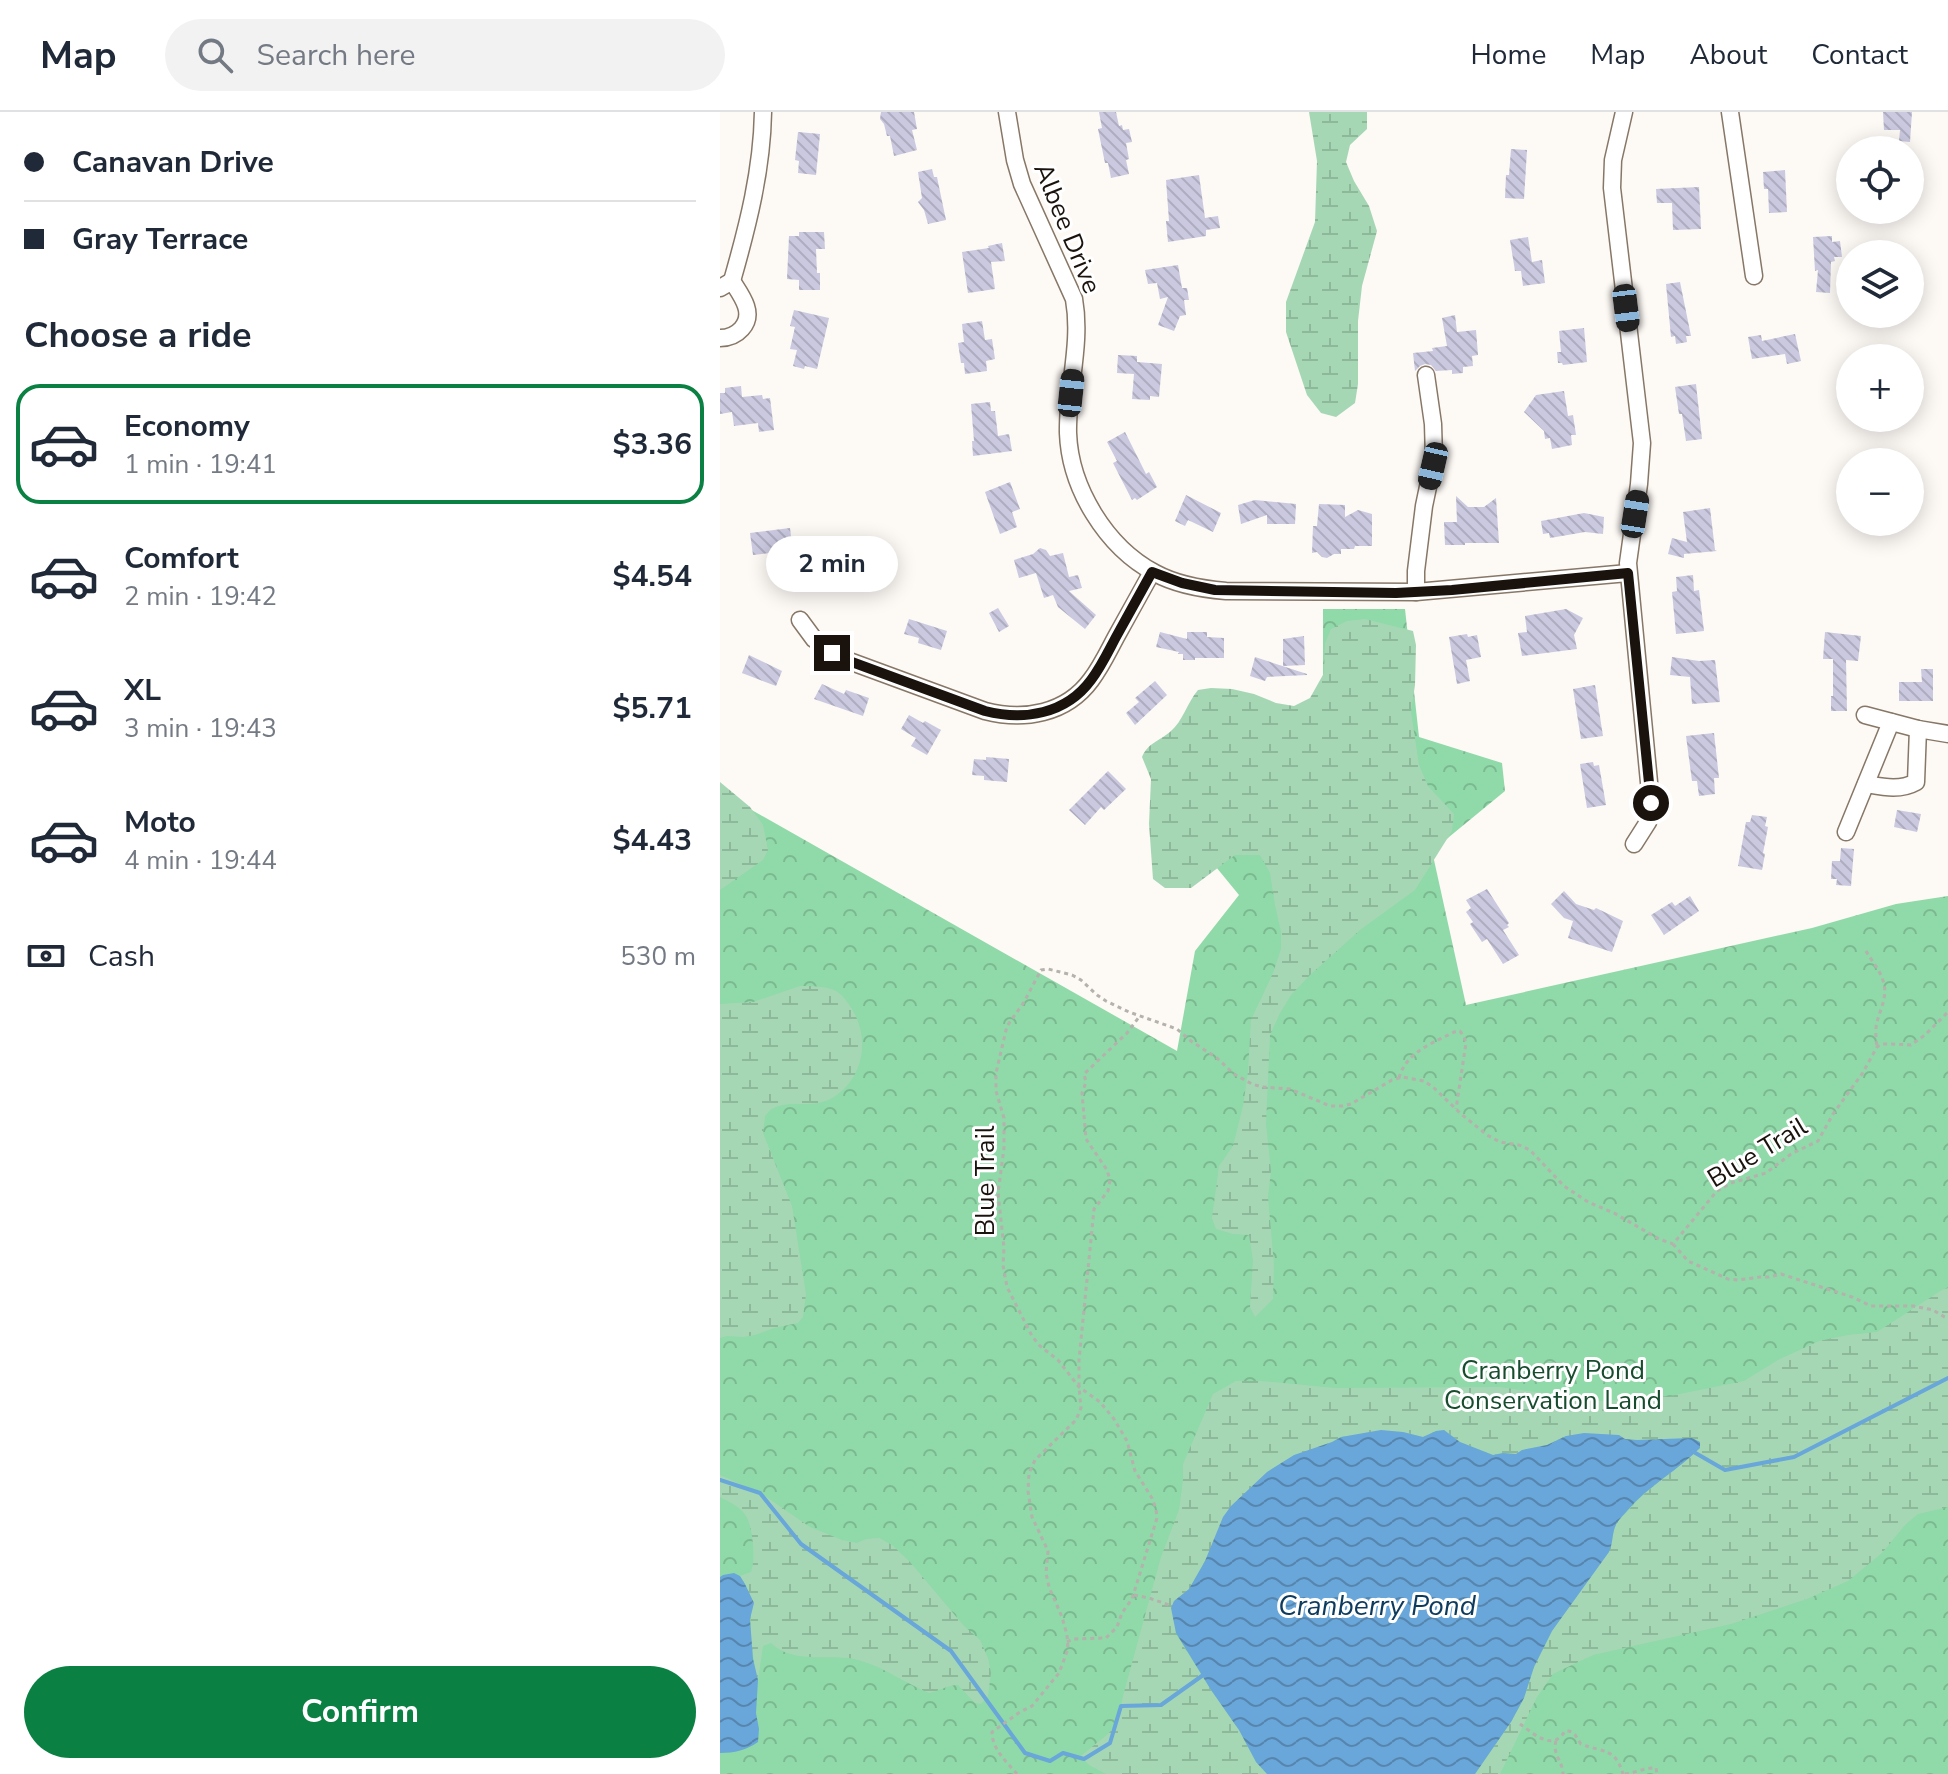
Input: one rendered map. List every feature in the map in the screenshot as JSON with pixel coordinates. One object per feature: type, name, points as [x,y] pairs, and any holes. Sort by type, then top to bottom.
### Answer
[{"type":"street","points":[[720,338],[737,334],[747,317],[745,303],[726,284],[755,192],[763,112]]},
{"type":"street","name":"Albee Drive","points":[[1007,112],[1022,184],[1074,299],[1077,319],[1068,432],[1074,468],[1082,492],[1115,542],[1152,572],[1215,590],[1416,592],[1628,573]]},
{"type":"street","points":[[1624,112],[1613,160],[1612,188],[1642,443],[1628,573],[1651,803],[1648,822],[1634,844]]},
{"type":"street","points":[[1730,112],[1754,276]]},
{"type":"street","points":[[1416,592],[1424,506],[1434,458],[1426,375]]},
{"type":"street","points":[[800,620],[814,639],[841,658],[985,711],[1008,716],[1040,714],[1061,706],[1085,688],[1152,572]]},
{"type":"street","points":[[1865,715],[1948,734]]},
{"type":"street","points":[[1846,832],[1891,722]]},
{"type":"street","points":[[1866,784],[1894,788],[1907,787],[1916,782],[1918,729]]},
{"type":"path","points":[[1866,951],[1883,979],[1885,991],[1877,1022],[1877,1047],[1882,1044],[1911,1045],[1948,1012]]},
{"type":"path","name":"Blue Trail","points":[[1067,1642],[1106,1638],[1117,1627],[1134,1595],[1157,1518],[1156,1509],[1135,1471],[1127,1441],[1114,1419],[1100,1402],[1079,1387],[1058,1360],[1040,1346],[1007,1287],[998,1193],[1004,1118],[996,1091],[996,1073],[1007,1026],[1041,970],[1048,969],[1072,975],[1097,995],[1139,1016],[1177,1029],[1243,1080],[1262,1087],[1290,1089],[1330,1106],[1343,1106],[1399,1078]]},
{"type":"path","points":[[1017,1774],[1000,1755],[992,1741],[992,1732],[1032,1706],[1059,1673],[1068,1649],[1062,1617],[1046,1573],[1048,1551],[1032,1517],[1028,1482],[1035,1460],[1076,1420],[1081,1408],[1081,1331],[1094,1209],[1108,1191],[1110,1180],[1107,1170],[1086,1139],[1082,1093],[1086,1082],[1084,1074],[1127,1033],[1139,1016]]},
{"type":"path","points":[[1456,1109],[1466,1043],[1460,1031],[1413,1054],[1399,1078],[1424,1081],[1433,1087],[1456,1109],[1487,1135],[1530,1150],[1564,1186],[1588,1202],[1673,1244],[1688,1261],[1728,1279],[1781,1274],[1871,1306],[1913,1306],[1933,1310],[1948,1319]]},
{"type":"path","name":"Blue Trail","points":[[1673,1244],[1717,1191],[1731,1183],[1766,1173],[1791,1154],[1818,1141],[1877,1047]]},
{"type":"path","points":[[1134,1595],[1169,1605]]},
{"type":"path","points":[[1520,1724],[1543,1739],[1556,1741],[1565,1731],[1571,1731],[1581,1744],[1614,1756],[1624,1774],[1651,1768],[1656,1768],[1657,1774]]},
{"type":"path","points":[[1556,1741],[1555,1751],[1563,1774]]},
{"type":"green space","points":[[1309,112],[1367,112],[1367,129],[1350,145],[1346,162],[1369,206],[1377,231],[1362,286],[1355,403],[1336,417],[1321,413],[1307,395],[1286,332],[1286,302],[1315,222],[1317,161]]},
{"type":"green space","name":"Cranberry Pond Conservation Land","points":[[1323,609],[1405,609],[1419,737],[1502,763],[1505,791],[1432,851],[1466,1005],[1812,928],[1896,904],[1948,896],[1948,1774],[720,1774],[720,792],[1177,1051],[1195,951],[1239,895],[1180,823],[1323,706]]},
{"type":"green space","points":[[1365,619],[1413,631],[1416,645],[1411,712],[1419,765],[1428,786],[1454,814],[1452,831],[1415,890],[1360,930],[1310,975],[1291,995],[1270,1035],[1266,1124],[1271,1171],[1268,1197],[1274,1265],[1273,1299],[1255,1317],[1250,1307],[1253,1260],[1249,1235],[1216,1229],[1212,1218],[1219,1166],[1233,1146],[1243,1106],[1251,1020],[1281,949],[1281,932],[1270,873],[1260,855],[1235,855],[1191,888],[1165,888],[1153,879],[1149,824],[1151,779],[1142,757],[1151,745],[1174,728],[1198,690],[1232,689],[1294,706],[1310,698],[1324,673],[1325,643],[1331,629],[1347,621]]},
{"type":"green space","points":[[720,782],[750,807],[763,825],[768,850],[763,860],[720,890]]},
{"type":"green space","points":[[800,986],[827,988],[841,995],[858,1020],[862,1045],[858,1068],[844,1089],[834,1097],[818,1103],[781,1105],[765,1116],[763,1133],[792,1206],[806,1294],[803,1317],[798,1323],[755,1335],[720,1338],[720,1004],[753,1002]]},
{"type":"green space","points":[[1948,1288],[1948,1507],[1918,1514],[1882,1553],[1848,1581],[1807,1599],[1731,1624],[1593,1655],[1553,1674],[1537,1697],[1500,1774],[1475,1774],[1524,1698],[1534,1667],[1552,1631],[1608,1552],[1617,1523],[1644,1494],[1700,1448],[1700,1442],[1692,1438],[1637,1440],[1566,1436],[1516,1454],[1493,1455],[1460,1442],[1444,1430],[1423,1437],[1403,1432],[1341,1437],[1205,1561],[1189,1590],[1174,1601],[1176,1634],[1239,1730],[1256,1762],[1267,1774],[1106,1774],[1089,1765],[1081,1756],[1110,1732],[1117,1719],[1161,1557],[1179,1510],[1183,1464],[1213,1394],[1236,1381],[1335,1388],[1499,1387],[1602,1401],[1670,1396],[1744,1381],[1778,1360],[1819,1341],[1877,1332]]},
{"type":"green space","points":[[720,1475],[762,1494],[810,1527],[842,1540],[857,1543],[879,1538],[892,1545],[980,1640],[991,1673],[988,1696],[981,1704],[975,1703],[958,1685],[929,1693],[860,1660],[798,1656],[771,1643],[763,1646],[758,1680],[748,1596],[740,1576],[751,1572],[752,1536],[744,1513],[720,1497]]},
{"type":"water","name":"Cranberry Pond","points":[[1381,1430],[1423,1437],[1444,1430],[1460,1442],[1493,1455],[1516,1454],[1566,1436],[1584,1433],[1619,1435],[1637,1440],[1692,1438],[1700,1442],[1700,1448],[1635,1502],[1617,1523],[1609,1552],[1552,1631],[1534,1667],[1524,1698],[1475,1774],[1267,1774],[1256,1762],[1239,1730],[1176,1633],[1171,1608],[1174,1601],[1189,1589],[1205,1561],[1223,1517],[1267,1472],[1294,1455],[1341,1437]]},
{"type":"water","points":[[734,1573],[740,1576],[754,1603],[750,1619],[758,1680],[758,1742],[740,1750],[720,1753],[720,1577]]},
{"type":"building","points":[[881,112],[914,112],[917,129],[912,130],[917,150],[894,156],[890,136],[887,136],[880,119]]},
{"type":"building","points":[[1099,112],[1116,112],[1119,126],[1122,125],[1123,130],[1129,129],[1132,142],[1126,143],[1129,159],[1126,160],[1129,174],[1111,178],[1098,129],[1102,128]]},
{"type":"building","points":[[1883,112],[1912,112],[1910,136],[1899,136],[1900,130],[1884,130]]},
{"type":"building","points":[[798,132],[820,134],[816,175],[798,173],[799,161],[795,160]]},
{"type":"building","points":[[1511,149],[1527,150],[1524,199],[1505,198]]},
{"type":"building","points":[[932,169],[934,177],[937,177],[946,220],[928,224],[918,202],[922,198],[918,172]]},
{"type":"building","points":[[1785,170],[1787,212],[1769,213],[1768,189],[1764,189],[1763,172]]},
{"type":"building","points":[[1199,175],[1205,218],[1218,216],[1220,228],[1206,230],[1206,236],[1168,242],[1166,180]]},
{"type":"building","points":[[1699,187],[1701,229],[1673,230],[1672,203],[1657,203],[1656,189]]},
{"type":"building","points":[[799,232],[824,232],[825,249],[816,249],[820,290],[799,290],[799,280],[787,279],[789,236],[799,236]]},
{"type":"building","points":[[1832,236],[1832,242],[1836,242],[1836,257],[1831,262],[1830,293],[1816,292],[1818,270],[1815,271],[1813,237]]},
{"type":"building","points":[[1528,237],[1532,262],[1542,260],[1545,283],[1523,286],[1521,271],[1515,271],[1510,240]]},
{"type":"building","points":[[1002,243],[1005,261],[991,262],[995,289],[968,293],[962,252]]},
{"type":"building","points":[[1178,265],[1182,288],[1187,288],[1189,300],[1184,300],[1186,315],[1180,316],[1174,331],[1158,325],[1168,297],[1160,299],[1157,283],[1148,284],[1145,270]]},
{"type":"building","points":[[1680,282],[1691,336],[1686,336],[1687,342],[1676,344],[1675,336],[1671,337],[1666,284]]},
{"type":"building","points":[[794,310],[829,318],[817,369],[793,366],[797,350],[790,349],[795,327],[790,326]]},
{"type":"building","points":[[1455,315],[1457,332],[1476,330],[1478,355],[1472,356],[1473,366],[1463,367],[1463,373],[1452,374],[1452,370],[1436,371],[1425,364],[1415,371],[1413,353],[1447,346],[1442,318]]},
{"type":"building","points":[[982,321],[985,340],[992,339],[995,359],[986,361],[987,371],[965,374],[958,343],[964,342],[962,324]]},
{"type":"building","points":[[1584,328],[1587,362],[1558,363],[1557,352],[1561,352],[1559,331]]},
{"type":"building","points":[[1795,334],[1801,361],[1787,364],[1785,354],[1752,359],[1748,337],[1761,335],[1762,341]]},
{"type":"building","points":[[1118,355],[1137,356],[1137,362],[1162,364],[1159,397],[1132,399],[1134,374],[1117,373]]},
{"type":"building","points":[[1696,384],[1702,439],[1686,441],[1675,387]]},
{"type":"building","points":[[741,386],[742,397],[762,395],[763,399],[770,398],[774,430],[759,432],[758,423],[734,426],[732,412],[720,414],[720,393],[725,393],[725,388]]},
{"type":"building","points":[[1564,391],[1568,416],[1573,415],[1576,435],[1571,435],[1572,445],[1552,449],[1550,438],[1545,439],[1544,431],[1524,412],[1536,395]]},
{"type":"building","points":[[990,402],[991,411],[995,411],[998,436],[1009,434],[1012,451],[973,456],[971,404]]},
{"type":"building","points":[[1125,432],[1146,474],[1149,472],[1157,487],[1137,500],[1132,500],[1113,463],[1117,461],[1107,442]]},
{"type":"building","points":[[1010,482],[1020,509],[1012,512],[1017,527],[1000,534],[985,492]]},
{"type":"building","points":[[1186,495],[1221,513],[1213,532],[1188,520],[1185,526],[1175,521]]},
{"type":"building","points":[[1456,496],[1468,507],[1484,507],[1496,498],[1499,543],[1445,545],[1444,522],[1457,522]]},
{"type":"building","points":[[1255,500],[1296,504],[1295,524],[1267,524],[1267,515],[1241,524],[1238,505]]},
{"type":"building","points":[[1319,504],[1345,505],[1345,517],[1358,510],[1372,514],[1372,546],[1341,549],[1341,554],[1327,558],[1317,552],[1312,553],[1313,526],[1317,526]]},
{"type":"building","points":[[1710,508],[1717,551],[1684,554],[1684,558],[1668,554],[1672,538],[1687,542],[1683,512]]},
{"type":"building","points":[[1584,513],[1604,517],[1603,534],[1585,532],[1550,538],[1549,533],[1543,534],[1541,521]]},
{"type":"building","points":[[790,528],[792,545],[776,547],[777,552],[753,555],[750,533]]},
{"type":"building","points":[[1040,548],[1050,556],[1063,553],[1069,577],[1078,575],[1082,588],[1069,591],[1096,615],[1085,629],[1058,607],[1053,595],[1044,598],[1036,573],[1019,578],[1014,560],[1033,554]]},
{"type":"building","points":[[841,552],[881,568],[873,587],[850,577],[852,572],[836,566]]},
{"type":"building","points":[[1693,575],[1694,591],[1699,590],[1704,631],[1676,634],[1672,592],[1677,591],[1676,577]]},
{"type":"building","points":[[998,608],[1009,626],[999,632],[989,613]]},
{"type":"building","points":[[1566,609],[1583,618],[1574,635],[1577,649],[1522,656],[1518,633],[1527,632],[1525,616]]},
{"type":"building","points":[[909,619],[947,631],[941,650],[918,643],[919,638],[904,634]]},
{"type":"building","points":[[1160,632],[1187,639],[1187,632],[1207,632],[1207,637],[1224,638],[1224,658],[1183,660],[1183,654],[1179,652],[1156,647]]},
{"type":"building","points":[[1825,632],[1861,636],[1858,661],[1846,660],[1847,711],[1831,711],[1833,659],[1823,659]]},
{"type":"building","points":[[1467,634],[1468,637],[1477,635],[1481,657],[1466,660],[1470,681],[1457,684],[1449,637]]},
{"type":"building","points":[[1304,636],[1305,665],[1283,666],[1283,639]]},
{"type":"building","points":[[749,655],[782,671],[776,686],[742,673]]},
{"type":"building","points":[[1255,657],[1307,675],[1267,677],[1265,681],[1250,676]]},
{"type":"building","points":[[1672,657],[1715,660],[1720,702],[1692,704],[1690,677],[1670,675]]},
{"type":"building","points":[[1921,669],[1933,669],[1933,701],[1899,701],[1899,682],[1922,682]]},
{"type":"building","points":[[1155,681],[1167,695],[1135,725],[1126,713],[1139,702],[1135,698]]},
{"type":"building","points":[[822,684],[844,694],[846,690],[869,698],[863,716],[814,699]]},
{"type":"building","points":[[1595,685],[1603,736],[1581,739],[1573,689]]},
{"type":"building","points":[[909,715],[941,730],[927,755],[911,746],[916,738],[901,729]]},
{"type":"building","points":[[1714,733],[1719,778],[1714,778],[1715,794],[1699,796],[1697,781],[1692,781],[1686,736]]},
{"type":"building","points":[[986,757],[1009,759],[1007,782],[984,780],[984,776],[972,775],[974,759],[986,760]]},
{"type":"building","points":[[1593,762],[1594,766],[1599,765],[1606,805],[1587,808],[1580,764]]},
{"type":"building","points":[[1108,771],[1126,789],[1104,810],[1101,807],[1085,825],[1069,810]]},
{"type":"building","points":[[1897,810],[1921,814],[1917,832],[1894,827]]},
{"type":"building","points":[[1752,815],[1767,817],[1762,870],[1738,866],[1746,822],[1750,822]]},
{"type":"building","points":[[1841,848],[1854,849],[1851,886],[1836,885],[1837,879],[1831,879],[1832,861],[1840,861]]},
{"type":"building","points":[[1487,889],[1509,923],[1509,927],[1503,930],[1519,955],[1503,964],[1487,939],[1482,942],[1466,912],[1471,908],[1466,900]]},
{"type":"building","points":[[1564,891],[1576,904],[1596,908],[1623,921],[1612,952],[1568,938],[1573,921],[1564,918],[1551,904]]},
{"type":"building","points":[[1690,896],[1699,911],[1664,935],[1651,915],[1672,902],[1675,906]]},
{"type":"waterway","points":[[1692,1451],[1725,1470],[1794,1457],[1948,1378]]},
{"type":"waterway","points":[[720,1480],[760,1493],[801,1544],[951,1651],[1025,1753],[1050,1761],[1063,1753],[1084,1759],[1110,1743],[1121,1706],[1161,1705],[1206,1673]]},
{"type":"route","points":[[832,653],[985,711],[1008,716],[1040,714],[1070,701],[1085,688],[1152,572],[1203,589],[1226,591],[1396,593],[1628,573],[1651,803]]}]
